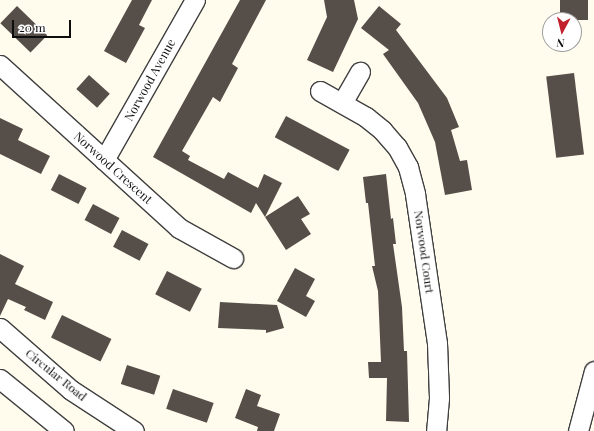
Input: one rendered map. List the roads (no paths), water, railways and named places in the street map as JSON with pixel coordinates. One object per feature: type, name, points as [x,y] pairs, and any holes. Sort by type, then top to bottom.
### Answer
[{"type":"street","name":"Norwood Avenue","points":[[104,160],[195,0]]},
{"type":"street","name":"Norwood Crescent","points":[[0,65],[179,228],[234,258]]},
{"type":"street","points":[[342,103],[360,72]]},
{"type":"street","name":"Norwood Court","points":[[320,91],[342,103],[382,130],[397,147],[412,180],[437,343],[438,398],[436,431]]},
{"type":"street","name":"Circular Road","points":[[0,328],[71,390],[134,431]]},
{"type":"street","points":[[578,431],[590,403],[594,371]]},
{"type":"street","points":[[0,379],[64,431]]}]
